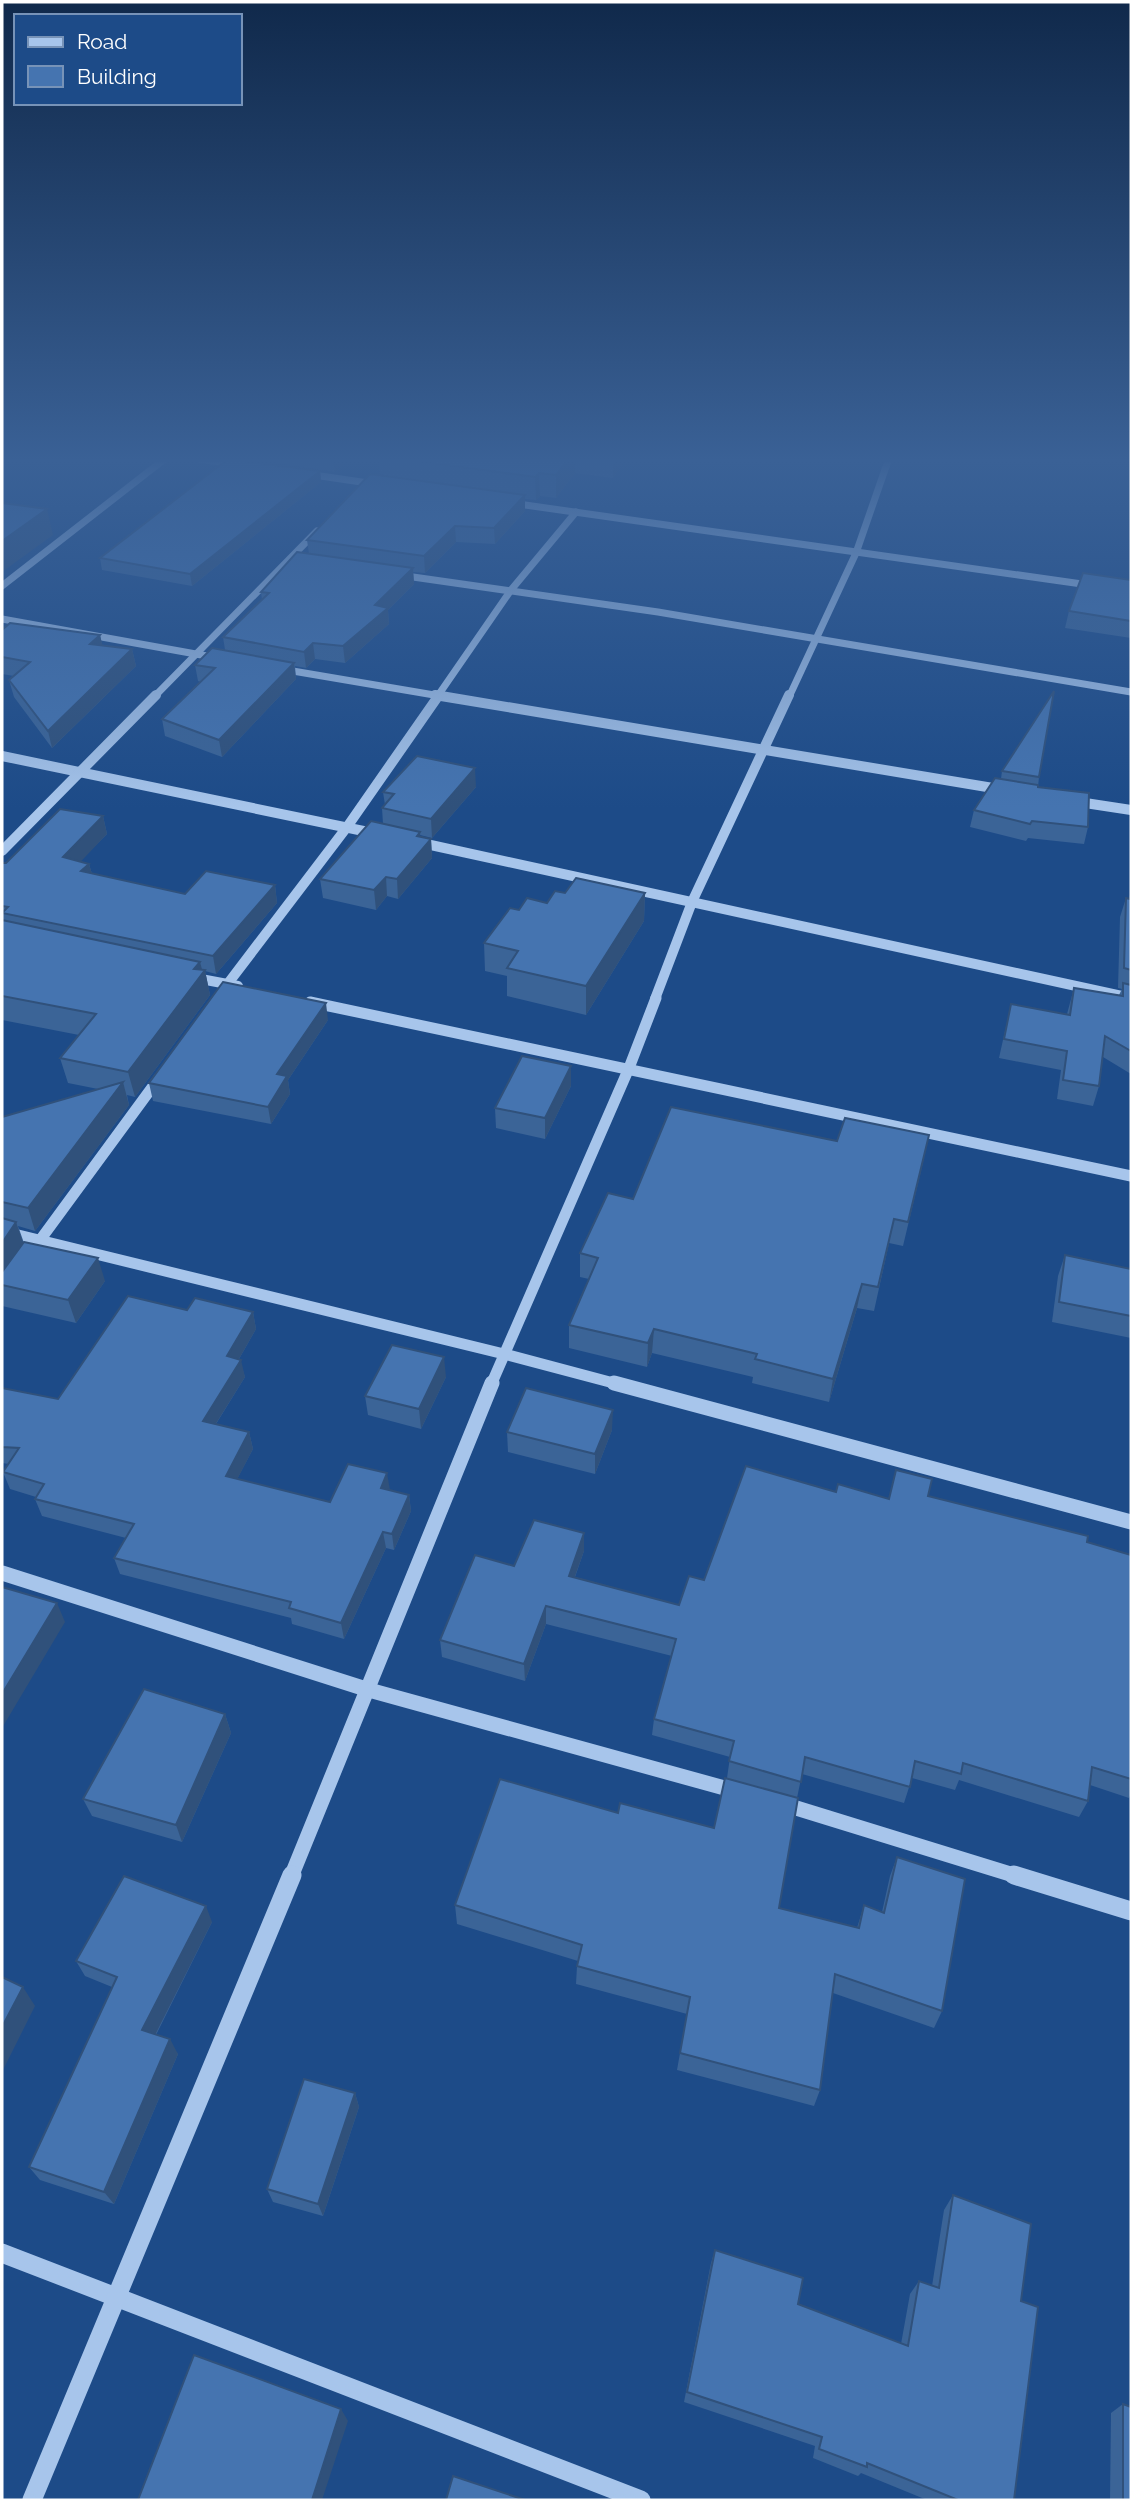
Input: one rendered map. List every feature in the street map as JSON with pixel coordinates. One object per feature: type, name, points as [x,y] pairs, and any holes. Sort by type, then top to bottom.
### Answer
[{"type":"street","points":[[2,586],[16,575]]},
{"type":"street","points":[[2,850],[197,654],[271,575]]},
{"type":"street","points":[[398,575],[511,590],[1131,692]]},
{"type":"street","points":[[219,996],[347,827],[435,697],[524,575]]},
{"type":"street","points":[[32,2500],[114,2296],[369,1690],[504,1354],[629,1068],[692,902],[845,575]]},
{"type":"street","points":[[1015,575],[1104,587]]},
{"type":"street","points":[[2,619],[223,659]]},
{"type":"street","points":[[276,668],[762,752],[1022,793]]},
{"type":"street","points":[[2,755],[387,835]]},
{"type":"street","points":[[1063,800],[1131,810]]},
{"type":"street","points":[[400,838],[1131,998]]},
{"type":"street","points":[[175,973],[254,990]]},
{"type":"street","points":[[295,998],[1131,1177]]},
{"type":"street","points":[[35,1246],[162,1074]]},
{"type":"street","points":[[2,1231],[35,1246],[504,1354],[1131,1522]]},
{"type":"street","points":[[2,1573],[369,1690],[756,1796],[1131,1911]]},
{"type":"street","points":[[2,2253],[641,2500]]},
{"type":"building","points":[[277,575],[406,575],[375,605],[388,608],[343,646],[313,643],[304,652],[223,637],[269,593],[261,592]]},
{"type":"building","points":[[1082,575],[1131,580],[1131,621],[1069,611]]},
{"type":"building","points":[[10,623],[100,635],[90,644],[132,649],[48,731],[9,680],[30,662],[2,657],[2,630]]},
{"type":"building","points":[[212,648],[294,663],[219,740],[162,719],[215,668],[195,665]]},
{"type":"building","points":[[1054,691],[1039,777],[1002,771]]},
{"type":"building","points":[[417,756],[475,768],[431,819],[382,808],[394,794],[383,792]]},
{"type":"building","points":[[995,778],[1038,787],[1089,793],[1088,827],[1032,821],[1030,824],[974,810]]},
{"type":"building","points":[[60,809],[103,816],[63,857],[89,864],[81,871],[185,894],[206,871],[275,885],[213,956],[2,913],[8,907],[2,906],[2,863],[6,863]]},
{"type":"building","points":[[371,821],[420,832],[417,836],[431,839],[397,879],[386,877],[374,890],[320,879]]},
{"type":"building","points":[[576,878],[645,893],[586,986],[507,968],[518,951],[484,943],[510,908],[519,910],[527,898],[547,903],[555,891],[565,893]]},
{"type":"building","points":[[1131,895],[1131,970],[1124,968],[1126,898],[1130,899]]},
{"type":"building","points":[[2,920],[200,962],[194,969],[205,970],[128,1072],[60,1058],[96,1014],[2,996]]},
{"type":"building","points":[[223,982],[326,1003],[277,1074],[287,1076],[268,1107],[149,1083]]},
{"type":"building","points":[[1123,983],[1131,985],[1131,1051],[1105,1036],[1099,1086],[1063,1080],[1067,1051],[1004,1039],[1011,1004],[1070,1015],[1074,988],[1123,996]]},
{"type":"building","points":[[522,1056],[571,1066],[545,1118],[495,1108]]},
{"type":"building","points":[[123,1082],[28,1208],[2,1202],[2,1117]]},
{"type":"building","points":[[671,1107],[837,1141],[845,1118],[929,1135],[908,1222],[894,1219],[878,1287],[862,1284],[833,1379],[755,1359],[757,1354],[654,1329],[648,1343],[569,1325],[598,1258],[580,1253],[608,1193],[633,1199]]},
{"type":"building","points":[[2,1218],[16,1222],[2,1243]]},
{"type":"building","points":[[24,1242],[98,1258],[68,1300],[2,1285],[2,1272]]},
{"type":"building","points":[[1065,1255],[1131,1269],[1131,1316],[1059,1302]]},
{"type":"building","points":[[128,1296],[187,1310],[195,1298],[253,1312],[227,1356],[241,1360],[203,1421],[249,1432],[226,1476],[330,1502],[348,1464],[387,1473],[381,1488],[409,1495],[392,1534],[383,1532],[341,1623],[289,1608],[291,1602],[114,1558],[134,1524],[35,1499],[44,1484],[3,1472],[19,1448],[2,1447],[2,1388],[58,1399]]},
{"type":"building","points":[[392,1345],[444,1357],[419,1409],[365,1396]]},
{"type":"building","points":[[526,1388],[613,1410],[595,1454],[507,1432]]},
{"type":"building","points":[[746,1466],[836,1492],[838,1484],[889,1499],[896,1470],[932,1479],[928,1496],[1088,1536],[1087,1542],[1131,1555],[1131,1779],[1092,1767],[1088,1801],[963,1763],[961,1774],[915,1761],[910,1787],[805,1757],[801,1782],[729,1761],[734,1741],[654,1719],[676,1639],[546,1606],[524,1664],[440,1640],[475,1555],[514,1566],[534,1520],[584,1533],[569,1576],[679,1605],[689,1576],[704,1580]]},
{"type":"building","points":[[2,1587],[57,1603],[2,1694]]},
{"type":"building","points":[[144,1689],[225,1714],[176,1825],[83,1799]]},
{"type":"building","points":[[725,1778],[798,1798],[779,1908],[859,1928],[864,1905],[884,1913],[897,1857],[965,1879],[942,2011],[835,1974],[820,2090],[680,2053],[690,1997],[577,1966],[582,1945],[455,1905],[500,1779],[618,1813],[620,1803],[714,1828]]},
{"type":"building","points":[[124,1876],[206,1906],[142,2030],[170,2039],[104,2192],[29,2167],[117,1977],[76,1961]]},
{"type":"building","points":[[2,1977],[23,1987],[2,2027]]},
{"type":"building","points":[[304,2079],[355,2093],[318,2204],[267,2189]]},
{"type":"building","points":[[953,2195],[1031,2224],[1021,2301],[1038,2307],[1014,2500],[958,2500],[867,2463],[867,2467],[819,2449],[822,2437],[687,2392],[715,2250],[803,2278],[798,2304],[908,2346],[919,2281],[939,2288]]},
{"type":"building","points":[[194,2355],[341,2409],[312,2500],[138,2500]]},
{"type":"building","points":[[1123,2404],[1131,2407],[1131,2500],[1123,2500]]},
{"type":"building","points":[[453,2476],[525,2500],[446,2500]]}]
